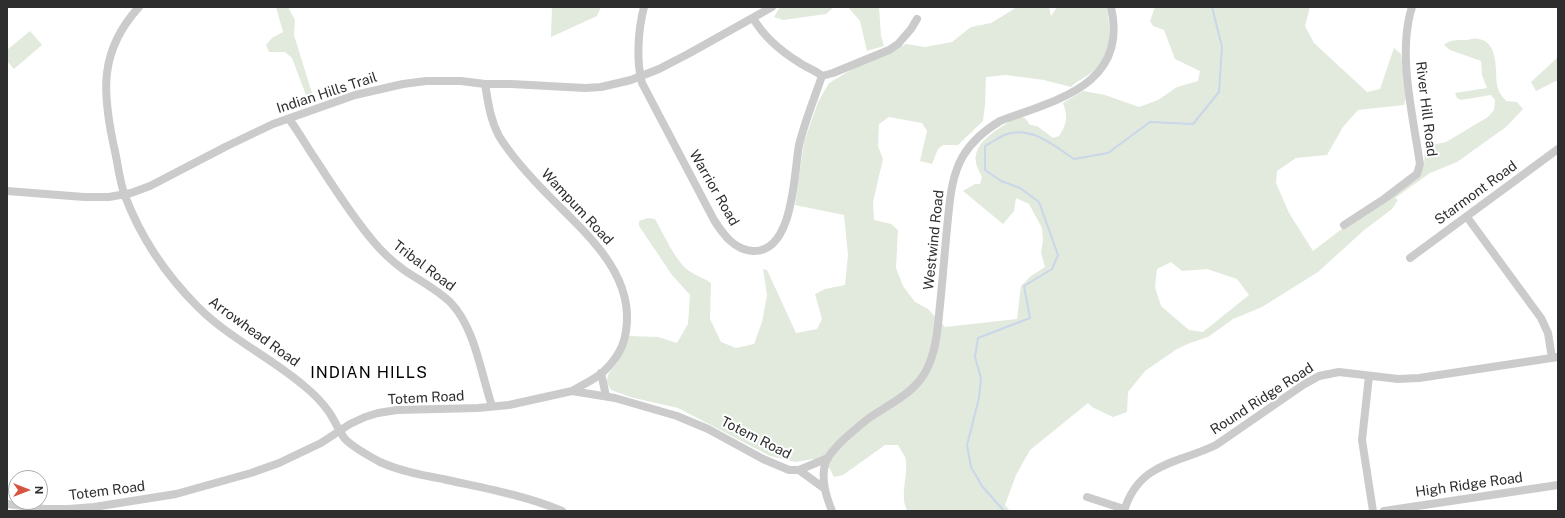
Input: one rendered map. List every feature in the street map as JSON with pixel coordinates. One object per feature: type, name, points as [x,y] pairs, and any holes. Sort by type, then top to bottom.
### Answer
[{"type":"street","name":"Arrowhead Road","points":[[139,7],[129,18],[116,39],[107,67],[107,109],[110,130],[124,194],[150,247],[189,298],[212,320],[302,384],[328,410],[345,438],[364,453],[396,468],[485,488],[562,511]]},
{"type":"street","name":"Warrior Road","points":[[644,7],[638,64],[642,84],[723,233],[737,246],[755,251],[763,249],[773,242],[787,222],[799,146],[804,126],[822,76]]},
{"type":"street","name":"Indian Hills Trail","points":[[7,191],[84,198],[109,197],[131,193],[150,186],[273,124],[289,120],[314,109],[355,95],[402,84],[426,81],[461,81],[485,84],[585,88],[601,87],[631,80],[682,57],[772,7]]},
{"type":"street","name":"Westwind Road","points":[[828,458],[869,418],[909,393],[919,382],[928,368],[934,351],[937,331],[945,241],[952,189],[958,167],[966,152],[975,140],[990,127],[1000,121],[1073,93],[1096,76],[1107,60],[1112,46],[1114,23],[1111,7]]},
{"type":"street","name":"River Hill Road","points":[[1344,225],[1413,178],[1419,169],[1420,164],[1409,90],[1406,51],[1407,26],[1412,7]]},
{"type":"street","points":[[753,18],[757,25],[776,46],[795,60],[822,76],[889,50],[898,44],[911,29],[917,18]]},
{"type":"street","name":"Wampum Road","points":[[485,84],[493,124],[502,140],[533,179],[593,240],[606,257],[621,286],[627,312],[626,333],[616,357],[601,373],[572,391]]},
{"type":"street","name":"Tribal Road","points":[[289,120],[358,223],[374,242],[386,255],[448,300],[459,313],[471,338],[492,406]]},
{"type":"street","name":"Starmont Road","points":[[1410,258],[1558,149]]},
{"type":"street","points":[[1467,217],[1541,318],[1548,333],[1555,358]]},
{"type":"street","name":"Round Ridge Road","points":[[1124,510],[1131,493],[1149,473],[1164,465],[1216,445],[1312,379],[1332,372],[1398,379],[1418,378],[1555,358]]},
{"type":"street","points":[[601,373],[606,396]]},
{"type":"street","points":[[1369,376],[1362,440],[1373,511]]},
{"type":"street","name":"Totem Road","points":[[7,504],[45,509],[69,509],[94,507],[176,494],[244,475],[279,463],[321,443],[360,420],[378,413],[397,410],[464,409],[492,406],[538,399],[572,391],[606,396],[678,416],[708,428],[774,465],[789,470],[799,470],[828,458]]},
{"type":"street","points":[[828,458],[825,464],[824,474],[825,489],[832,511]]},
{"type":"street","name":"Totem Road","points":[[799,470],[825,489]]},
{"type":"street","name":"High Ridge Road","points":[[1384,511],[1558,485]]},
{"type":"street","points":[[1087,497],[1124,510]]},
{"type":"shaded area","points":[[276,7],[288,7],[295,20],[294,35],[315,103],[309,103],[292,58],[285,52],[269,52],[266,45],[272,38],[283,32]]},
{"type":"shaded area","points":[[552,7],[601,7],[597,16],[551,37]]},
{"type":"shaded area","points":[[780,7],[834,7],[826,14],[783,20],[774,17]]},
{"type":"shaded area","points":[[848,7],[879,7],[881,36],[884,46],[867,51],[860,21]]},
{"type":"shaded area","points":[[1014,7],[1049,7],[1051,16],[1057,7],[1107,7],[1109,43],[1104,59],[1091,73],[1071,87],[1044,80],[1006,75],[986,77],[983,121],[958,145],[943,145],[938,149],[932,164],[920,161],[927,131],[922,123],[889,117],[879,124],[878,146],[883,159],[873,202],[874,220],[891,224],[898,230],[896,268],[903,286],[915,302],[928,309],[945,327],[1017,319],[1021,286],[1031,276],[1045,267],[1041,253],[1043,240],[1042,228],[1029,204],[1016,198],[1014,211],[1003,224],[963,191],[975,184],[980,184],[982,177],[976,165],[976,155],[979,148],[990,135],[1018,116],[1025,118],[1030,125],[1037,126],[1053,138],[1059,136],[1064,128],[1066,120],[1066,112],[1063,103],[1083,91],[1105,95],[1139,107],[1158,100],[1177,87],[1198,81],[1200,71],[1175,59],[1164,30],[1153,26],[1150,21],[1155,7],[1310,7],[1305,26],[1314,43],[1367,92],[1380,89],[1394,48],[1401,54],[1406,97],[1404,105],[1358,110],[1343,127],[1327,155],[1296,158],[1277,171],[1276,183],[1289,213],[1313,251],[1424,166],[1425,145],[1428,141],[1436,144],[1446,142],[1488,117],[1494,110],[1495,100],[1491,95],[1461,100],[1457,98],[1455,93],[1487,88],[1482,75],[1481,61],[1450,50],[1444,45],[1455,40],[1479,39],[1490,46],[1495,58],[1497,85],[1499,91],[1506,101],[1517,102],[1523,109],[1506,127],[1457,162],[1430,173],[1395,198],[1398,200],[1392,209],[1363,231],[1318,272],[1262,307],[1233,319],[1208,337],[1177,349],[1145,371],[1128,392],[1127,412],[1113,417],[1092,407],[1088,403],[1030,450],[1016,475],[1005,505],[1010,511],[908,511],[905,506],[904,499],[906,463],[905,457],[898,445],[885,445],[843,475],[834,477],[830,469],[813,459],[796,462],[770,456],[678,408],[630,397],[611,390],[606,382],[609,373],[617,363],[629,336],[658,337],[677,343],[688,324],[690,295],[672,275],[639,226],[639,221],[648,218],[655,219],[684,267],[711,283],[710,319],[721,342],[736,348],[754,344],[762,322],[767,295],[763,269],[767,270],[796,333],[817,329],[822,319],[815,294],[825,289],[845,285],[848,255],[844,215],[795,205],[804,142],[818,102],[829,83],[856,67],[906,44],[925,47],[952,42],[971,27],[991,23],[1014,9]],"holes":[[[1171,262],[1182,271],[1207,269],[1237,279],[1249,295],[1203,332],[1189,330],[1161,306],[1155,287],[1157,269]]]},
{"type":"shaded area","points":[[30,31],[42,45],[14,69],[7,61],[7,50]]},
{"type":"shaded area","points":[[1558,57],[1558,80],[1536,91],[1531,82]]},
{"type":"waterway","points":[[1004,511],[982,486],[971,467],[967,445],[979,398],[981,378],[975,357],[978,338],[1030,318],[1024,286],[1052,269],[1058,255],[1039,202],[1020,188],[1001,181],[985,170],[985,146],[1004,135],[1023,133],[1041,138],[1074,159],[1108,153],[1150,122],[1193,124],[1219,92],[1222,47],[1212,7]]},
{"type":"district","name":"INDIAN HILLS","points":[[369,373]]}]
